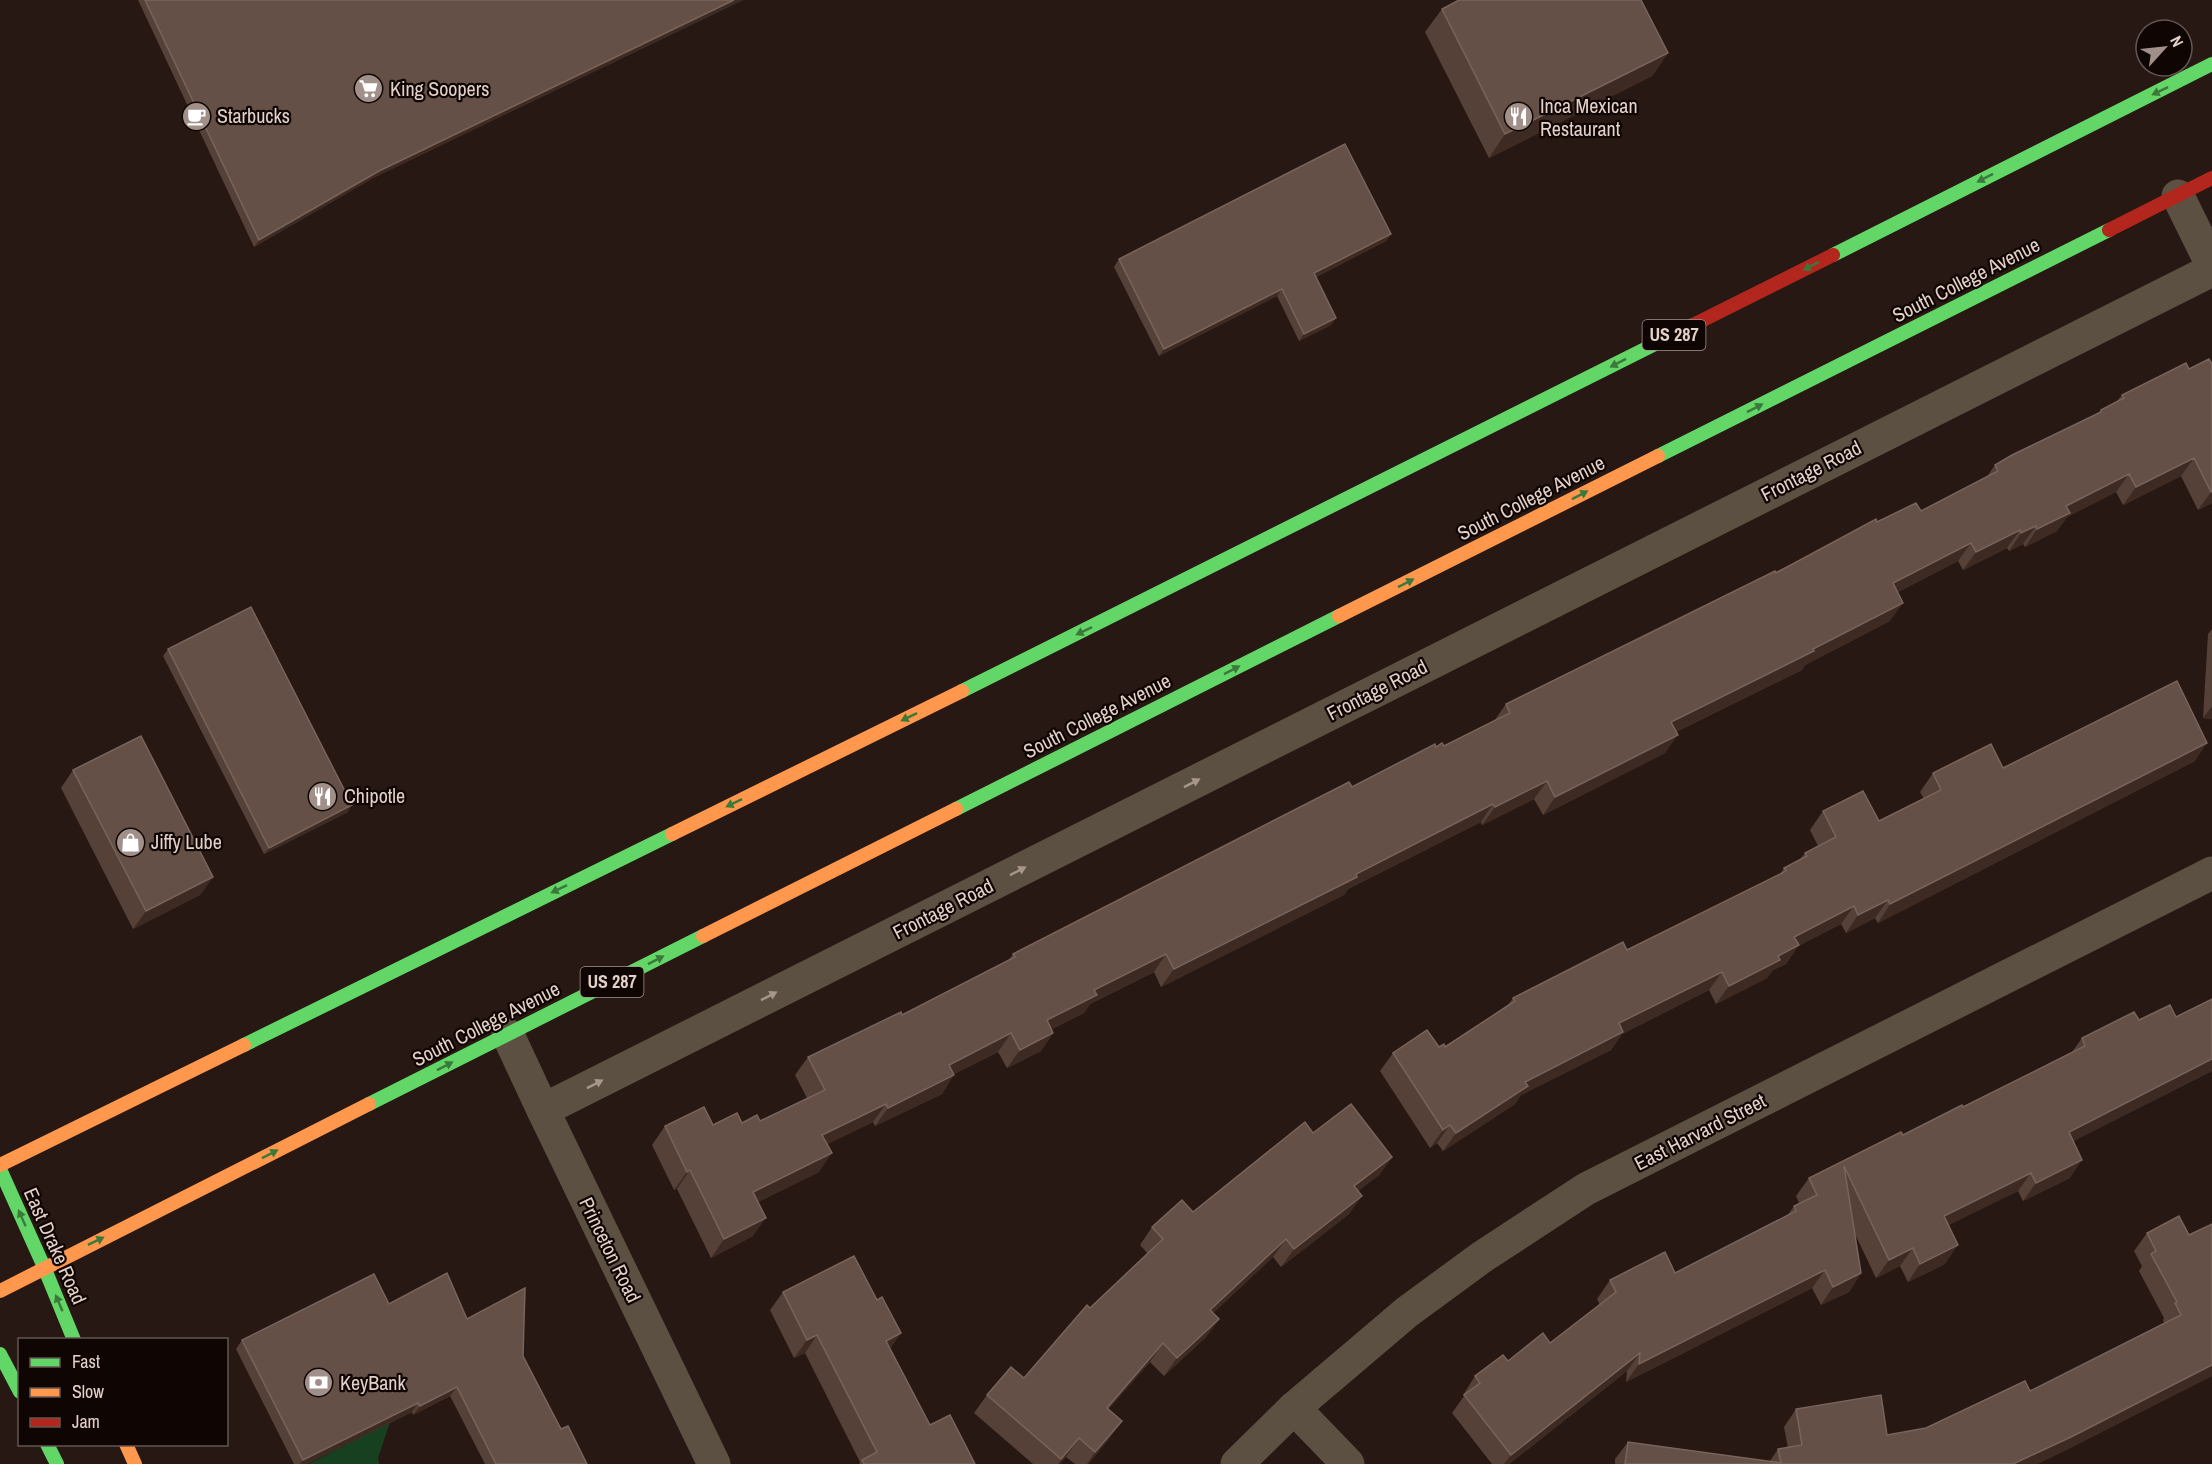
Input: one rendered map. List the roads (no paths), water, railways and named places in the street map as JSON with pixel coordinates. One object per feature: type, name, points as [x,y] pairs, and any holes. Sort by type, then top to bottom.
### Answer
[{"type":"main road","name":"US 287","points":[[0,1167],[1136,605],[2212,64]]},
{"type":"main road","name":"South College Avenue","points":[[0,1291],[2212,178]]},
{"type":"main road","name":"East Drake Road","points":[[0,1167],[73,1338]]},
{"type":"main road","points":[[0,1354],[18,1388]]},
{"type":"main road","points":[[48,1446],[57,1464]]},
{"type":"main road","points":[[127,1446],[135,1464]]},
{"type":"street","points":[[2178,196],[2212,267]]},
{"type":"street","name":"Frontage Road","points":[[543,1110],[2212,267]]},
{"type":"street","name":"East Harvard Street","points":[[1237,1464],[1294,1408],[1407,1312],[1482,1257],[1586,1189],[2212,873]]},
{"type":"street","name":"Princeton Road","points":[[508,1035],[714,1464]]},
{"type":"street","points":[[1294,1408],[1348,1464]]},
{"type":"place","name":"King Soopers","points":[[369,89]]},
{"type":"place","name":"Starbucks","points":[[196,116]]},
{"type":"place","name":"Inca Mexican Restaurant","points":[[1519,117]]},
{"type":"place","name":"Chipotle","points":[[323,796]]},
{"type":"place","name":"Jiffy Lube","points":[[130,842]]},
{"type":"place","name":"KeyBank","points":[[319,1383]]}]
